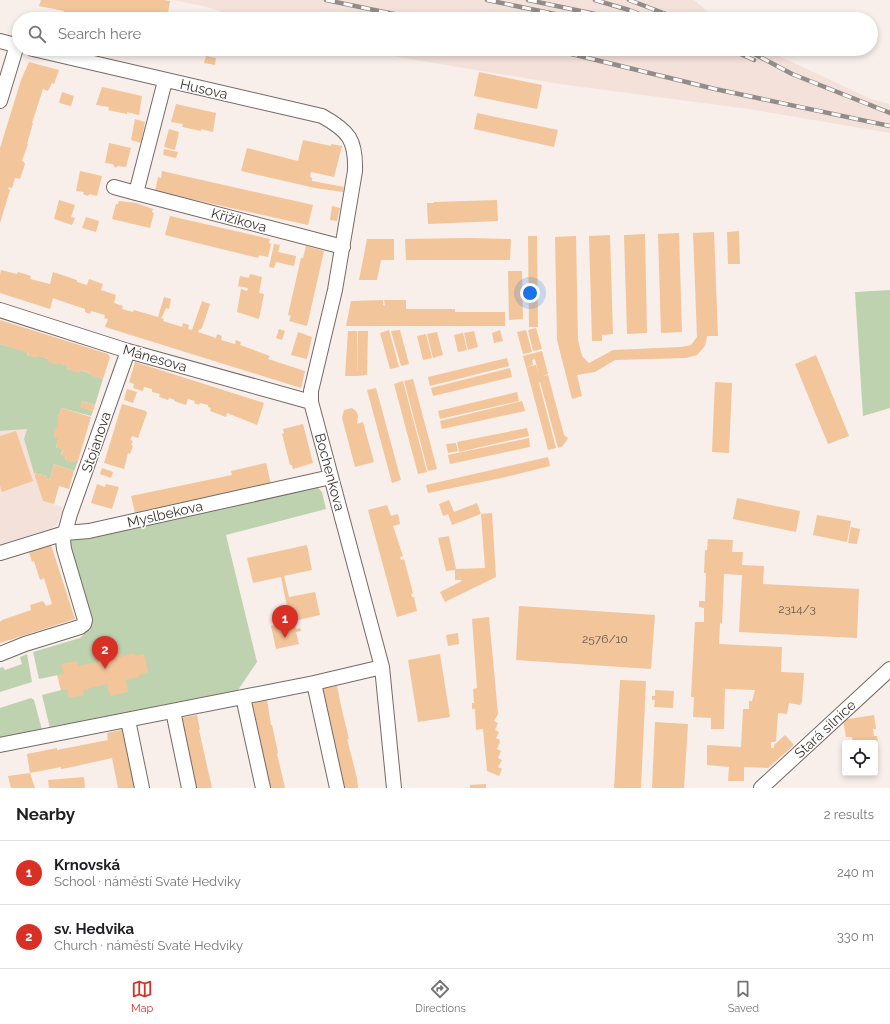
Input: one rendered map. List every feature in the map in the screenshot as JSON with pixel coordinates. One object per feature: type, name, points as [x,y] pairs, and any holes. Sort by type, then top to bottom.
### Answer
[{"type":"street","points":[[0,41],[12,44]]},
{"type":"street","points":[[0,101],[14,56]]},
{"type":"street","name":"Husova","points":[[62,56],[322,116],[335,123],[345,131],[352,141],[356,155]]},
{"type":"street","points":[[136,193],[165,81]]},
{"type":"street","name":"Bochenkova","points":[[356,155],[343,247],[335,290],[311,391],[311,402],[382,667],[394,788]]},
{"type":"street","name":"Křižíkova","points":[[114,187],[343,247]]},
{"type":"street","name":"Mánesova","points":[[0,310],[128,351],[311,402]]},
{"type":"street","name":"Stojanova","points":[[0,654],[25,644],[80,627],[84,624],[85,620],[63,545],[70,514],[128,351]]},
{"type":"street","name":"Myslbekova","points":[[0,553],[65,533],[89,531],[331,477]]},
{"type":"street","points":[[0,745],[314,683],[382,667]]},
{"type":"street","name":"Stará silnice","points":[[761,788],[890,669]]},
{"type":"street","points":[[314,683],[337,788]]},
{"type":"street","points":[[243,697],[263,788]]},
{"type":"street","points":[[173,711],[189,788]]},
{"type":"street","points":[[128,720],[142,788]]},
{"type":"shaded area","points":[[173,0],[694,0],[709,12],[222,12],[203,6]]},
{"type":"shaded area","points":[[393,56],[779,56],[871,99],[890,104],[890,133],[749,109],[560,84]]},
{"type":"shaded area","points":[[27,429],[24,439],[43,501],[63,507],[58,523],[52,528],[0,545],[0,431]]},
{"type":"green space","points":[[890,290],[890,408],[863,416],[855,292]]},
{"type":"green space","points":[[0,344],[28,352],[27,355],[36,357],[37,355],[68,366],[67,369],[79,372],[80,370],[103,379],[95,405],[82,401],[81,407],[93,411],[91,416],[62,408],[58,417],[58,439],[56,447],[63,449],[61,454],[66,457],[65,459],[74,462],[75,460],[78,461],[74,471],[54,464],[50,480],[46,479],[47,476],[34,473],[24,439],[27,429],[0,431]]},
{"type":"green space","points":[[318,488],[322,492],[326,509],[226,535],[257,662],[238,690],[216,702],[214,695],[50,728],[42,695],[61,690],[58,675],[39,679],[33,652],[80,638],[87,631],[91,623],[67,541]]},
{"type":"green space","points":[[27,654],[32,682],[0,692],[0,668],[3,667],[5,670],[22,664],[20,657]]},
{"type":"green space","points":[[31,698],[34,700],[42,730],[0,743],[0,708]]},
{"type":"building","points":[[41,0],[170,1],[168,12],[64,12],[39,6]]},
{"type":"building","points":[[206,56],[216,58],[215,65],[204,63]]},
{"type":"building","points":[[29,62],[59,70],[54,84],[52,83],[48,91],[43,89],[22,161],[25,164],[20,179],[15,178],[12,188],[9,187],[8,189],[10,190],[0,223],[0,148],[21,80]]},
{"type":"building","points":[[479,72],[542,85],[537,109],[474,96]]},
{"type":"building","points":[[102,87],[142,96],[139,115],[108,110],[109,107],[96,105]]},
{"type":"building","points":[[62,92],[74,96],[71,106],[59,103]]},
{"type":"building","points":[[176,104],[216,113],[213,132],[182,127],[183,124],[171,122]]},
{"type":"building","points":[[477,113],[558,130],[554,147],[474,129]]},
{"type":"building","points":[[135,119],[145,122],[141,143],[131,140]]},
{"type":"building","points":[[169,129],[179,132],[175,150],[164,147]]},
{"type":"building","points":[[303,140],[331,146],[331,144],[342,146],[334,177],[311,172],[310,177],[312,178],[312,181],[344,187],[343,192],[315,188],[241,171],[247,148],[298,161]]},
{"type":"building","points":[[109,143],[131,148],[126,167],[118,166],[115,168],[113,164],[105,163]]},
{"type":"building","points":[[164,149],[178,152],[176,158],[163,155]]},
{"type":"building","points":[[80,171],[102,176],[97,196],[89,194],[88,196],[83,194],[84,192],[76,191]]},
{"type":"building","points":[[162,171],[313,205],[308,225],[155,191],[158,177],[161,178]]},
{"type":"building","points":[[59,200],[75,205],[71,217],[75,218],[72,225],[54,219]]},
{"type":"building","points":[[497,200],[498,221],[428,224],[427,203]]},
{"type":"building","points":[[119,201],[136,203],[153,209],[152,212],[154,213],[150,228],[112,219],[116,204],[118,204]]},
{"type":"building","points":[[332,206],[340,208],[337,221],[330,220]]},
{"type":"building","points":[[170,216],[270,239],[269,243],[271,244],[268,257],[259,255],[258,258],[165,235]]},
{"type":"building","points":[[86,217],[99,221],[96,232],[82,228]]},
{"type":"building","points":[[739,231],[740,264],[728,264],[727,232]]},
{"type":"building","points":[[714,232],[718,336],[707,336],[705,346],[697,355],[686,358],[615,360],[595,372],[577,375],[582,396],[572,399],[557,340],[555,237],[576,236],[578,340],[582,356],[589,363],[613,350],[681,347],[691,345],[697,337],[693,233]]},
{"type":"building","points":[[679,233],[682,332],[661,333],[658,234]]},
{"type":"building","points":[[645,234],[647,333],[627,334],[624,235]]},
{"type":"building","points":[[610,235],[613,334],[602,335],[602,341],[592,341],[589,236]]},
{"type":"building","points":[[528,236],[537,236],[538,327],[529,327]]},
{"type":"building","points":[[367,239],[394,239],[394,260],[381,260],[377,280],[359,280]]},
{"type":"building","points":[[405,239],[511,239],[510,260],[406,260]]},
{"type":"building","points":[[274,244],[280,245],[278,252],[296,256],[294,266],[276,262],[274,268],[269,267]]},
{"type":"building","points":[[306,246],[324,251],[307,326],[289,321],[291,316],[288,315],[301,258],[303,258]]},
{"type":"building","points":[[1,270],[17,274],[18,272],[31,276],[30,279],[50,284],[53,272],[87,285],[89,279],[103,284],[101,290],[116,295],[114,303],[123,306],[122,309],[133,312],[134,310],[158,317],[164,297],[171,299],[169,309],[166,308],[161,318],[164,319],[163,321],[182,327],[183,323],[189,325],[188,329],[192,330],[202,301],[210,304],[202,328],[198,332],[216,338],[217,334],[222,336],[221,340],[235,344],[236,340],[241,342],[240,345],[270,356],[268,359],[305,371],[301,388],[105,327],[108,319],[104,318],[105,315],[91,311],[90,314],[85,312],[85,309],[53,298],[50,309],[0,293]]},
{"type":"building","points":[[508,271],[522,271],[523,319],[509,320]]},
{"type":"building","points":[[250,274],[262,277],[259,293],[264,294],[259,319],[237,312],[241,289],[247,291],[248,288],[238,286],[240,276],[249,278]]},
{"type":"building","points":[[383,300],[383,305],[385,306],[384,300],[406,300],[406,309],[455,309],[455,312],[505,312],[505,326],[346,326],[351,301]]},
{"type":"building","points":[[0,320],[108,354],[110,357],[103,379],[89,375],[90,373],[84,371],[80,370],[79,373],[67,369],[68,366],[58,363],[57,365],[48,362],[49,359],[37,356],[36,358],[27,355],[28,353],[0,344]]},
{"type":"building","points":[[536,328],[542,349],[533,351],[528,330]]},
{"type":"building","points":[[279,329],[285,331],[282,340],[276,338]]},
{"type":"building","points":[[389,330],[399,367],[390,369],[380,333]]},
{"type":"building","points":[[400,330],[409,364],[401,366],[391,331]]},
{"type":"building","points":[[500,330],[503,341],[494,343],[492,333]]},
{"type":"building","points":[[526,330],[532,352],[523,354],[517,332]]},
{"type":"building","points":[[348,331],[357,331],[357,376],[345,376]]},
{"type":"building","points":[[358,331],[368,331],[367,375],[357,376]]},
{"type":"building","points":[[474,331],[478,347],[468,350],[464,333]]},
{"type":"building","points":[[298,332],[312,337],[307,359],[291,355]]},
{"type":"building","points":[[437,332],[443,355],[433,358],[427,334]]},
{"type":"building","points":[[463,333],[467,350],[458,352],[454,335]]},
{"type":"building","points":[[426,334],[432,358],[423,360],[417,336]]},
{"type":"building","points":[[542,351],[548,374],[543,376],[548,375],[564,435],[568,438],[563,446],[558,448],[540,382],[539,383],[556,448],[548,450],[523,356]],"holes":[[[535,359],[539,376],[536,365],[526,367],[533,365],[532,360]]]},
{"type":"building","points":[[816,355],[849,436],[828,444],[795,364]]},
{"type":"building","points":[[507,358],[509,366],[430,386],[428,377]]},
{"type":"building","points":[[135,362],[264,403],[257,425],[227,413],[226,417],[210,411],[211,408],[208,407],[208,405],[200,403],[199,405],[194,403],[195,401],[188,399],[186,405],[169,398],[168,400],[159,397],[160,394],[152,392],[152,389],[144,387],[143,391],[133,388],[134,384],[129,382]]},
{"type":"building","points":[[510,368],[512,377],[433,396],[431,388]]},
{"type":"building","points":[[413,379],[437,469],[428,471],[404,381]]},
{"type":"building","points":[[403,381],[427,472],[418,474],[394,384]]},
{"type":"building","points":[[715,382],[732,383],[729,453],[712,452]]},
{"type":"building","points":[[376,388],[401,480],[392,483],[367,390]]},
{"type":"building","points":[[127,389],[137,392],[133,403],[124,400]]},
{"type":"building","points":[[517,392],[519,401],[440,419],[438,411]]},
{"type":"building","points":[[82,401],[95,405],[93,411],[80,407]]},
{"type":"building","points":[[522,401],[525,411],[442,429],[440,421]]},
{"type":"building","points":[[122,404],[146,411],[147,413],[138,438],[132,436],[130,440],[133,441],[131,445],[133,446],[130,454],[128,453],[124,469],[104,463]]},
{"type":"building","points":[[62,408],[91,417],[78,461],[75,460],[74,463],[65,460],[66,457],[61,455],[63,450],[56,447],[58,439],[53,437],[59,419],[57,418]]},
{"type":"building","points":[[352,408],[358,415],[357,424],[363,422],[374,462],[355,467],[342,418],[344,410]]},
{"type":"building","points":[[303,424],[313,463],[293,469],[292,465],[290,465],[282,434],[284,433],[283,429]]},
{"type":"building","points":[[527,428],[529,436],[459,452],[457,442]]},
{"type":"building","points":[[16,431],[33,481],[2,492],[0,486],[0,436]]},
{"type":"building","points":[[529,438],[530,447],[450,464],[448,455]]},
{"type":"building","points":[[456,443],[458,451],[448,453],[446,444]]},
{"type":"building","points":[[548,457],[550,466],[506,477],[428,493],[426,485]]},
{"type":"building","points":[[266,463],[271,484],[135,513],[131,496],[232,475],[231,471]]},
{"type":"building","points":[[54,464],[74,471],[69,489],[59,486],[54,504],[43,501],[34,473],[47,476],[46,479],[50,480]]},
{"type":"building","points":[[102,468],[113,472],[111,478],[100,474]]},
{"type":"building","points":[[97,484],[105,487],[106,484],[119,487],[112,509],[91,503]]},
{"type":"building","points":[[737,498],[800,511],[796,532],[733,519]]},
{"type":"building","points":[[449,500],[454,512],[477,503],[481,514],[452,525],[448,514],[443,516],[439,504]]},
{"type":"building","points":[[387,505],[391,516],[398,514],[400,524],[393,526],[403,556],[400,557],[401,560],[404,559],[413,593],[411,594],[412,597],[414,597],[417,611],[397,617],[368,510]]},
{"type":"building","points":[[492,513],[496,577],[445,602],[440,592],[462,581],[455,580],[455,570],[446,571],[438,538],[449,536],[456,569],[485,568],[481,514]]},
{"type":"building","points":[[817,515],[851,521],[847,542],[813,535]]},
{"type":"building","points":[[851,527],[860,529],[857,544],[848,543]]},
{"type":"building","points":[[708,539],[733,540],[732,552],[743,552],[742,565],[764,566],[763,584],[859,589],[857,638],[739,632],[742,575],[724,574],[722,624],[720,623],[719,644],[782,647],[781,672],[804,673],[802,702],[800,705],[789,703],[787,714],[778,713],[776,741],[771,742],[771,748],[774,748],[774,745],[785,735],[794,745],[768,768],[744,767],[744,781],[728,781],[729,767],[707,765],[707,745],[741,747],[743,709],[749,709],[749,701],[752,701],[755,690],[725,689],[724,729],[711,729],[711,718],[693,717],[694,697],[691,697],[695,622],[704,622],[704,608],[699,607],[699,601],[705,601],[705,550],[707,550]]},
{"type":"building","points":[[51,545],[75,619],[0,643],[0,622],[2,620],[31,610],[30,605],[43,601],[46,606],[52,604],[44,578],[40,580],[34,561],[32,562],[29,552]]},
{"type":"building","points":[[307,545],[312,570],[284,576],[289,597],[315,592],[320,615],[294,621],[296,629],[300,628],[301,631],[296,632],[299,644],[276,649],[271,626],[290,621],[281,577],[253,583],[247,558]]},
{"type":"building","points":[[519,606],[655,615],[651,669],[516,660]]},
{"type":"building","points":[[489,617],[498,714],[494,721],[498,723],[495,730],[499,732],[496,738],[500,740],[497,749],[501,751],[498,758],[502,760],[498,767],[502,769],[499,776],[487,771],[483,729],[476,730],[475,709],[472,709],[472,703],[474,703],[473,689],[477,688],[472,619]]},
{"type":"building","points":[[458,633],[459,644],[448,646],[446,635]]},
{"type":"building","points":[[118,644],[121,657],[134,653],[135,656],[144,654],[148,672],[139,675],[139,677],[126,680],[128,692],[110,696],[107,684],[83,690],[84,695],[69,698],[67,689],[61,690],[57,675],[64,674],[61,664],[77,661],[78,666],[102,661],[99,649]]},
{"type":"building","points":[[440,654],[450,717],[418,722],[408,660]]},
{"type":"building","points":[[620,680],[646,681],[641,788],[614,788]]},
{"type":"building","points":[[337,686],[358,788],[341,788],[321,689]]},
{"type":"building","points":[[655,690],[674,691],[673,708],[654,707],[655,700],[652,700],[652,696],[655,696]]},
{"type":"building","points":[[267,700],[285,788],[268,788],[251,704]]},
{"type":"building","points":[[197,715],[212,788],[195,788],[180,718]]},
{"type":"building","points":[[874,715],[876,729],[873,729],[874,736],[877,736],[878,740],[852,740],[852,737],[846,737],[843,720]]},
{"type":"building","points":[[655,722],[688,724],[684,788],[652,788]]},
{"type":"building","points":[[125,729],[137,788],[118,788],[112,758],[72,767],[61,769],[61,767],[30,773],[27,754],[108,740],[107,733]]},
{"type":"building","points":[[30,773],[35,788],[11,788],[8,776]]},
{"type":"building","points":[[84,777],[85,788],[49,788],[48,780]]},
{"type":"building","points":[[486,784],[486,788],[470,788],[470,785]]},
{"type":"railway","points":[[326,0],[384,12]]},
{"type":"railway","points":[[487,0],[545,12]]},
{"type":"railway","points":[[528,0],[585,12]]},
{"type":"railway","points":[[595,0],[634,12]]},
{"type":"railway","points":[[629,0],[661,12]]},
{"type":"railway","points":[[580,56],[715,89],[890,126]]},
{"type":"railway","points":[[745,56],[754,60]]},
{"type":"railway","points":[[758,56],[792,74],[890,113]]},
{"type":"place","name":"Krnovská","points":[[285,638]]},
{"type":"place","name":"sv. Hedvika","points":[[105,669]]}]
